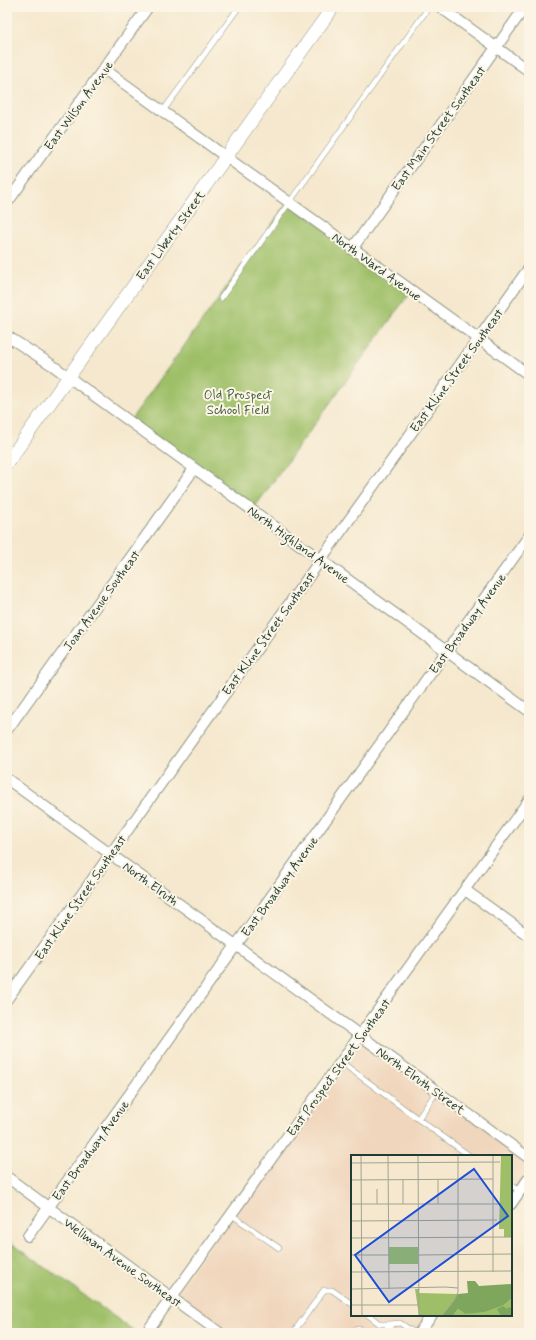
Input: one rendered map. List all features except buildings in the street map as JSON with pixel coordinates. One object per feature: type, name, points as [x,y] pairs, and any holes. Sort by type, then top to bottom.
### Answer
[{"type":"street","name":"East Wilson Avenue","points":[[7,202],[148,7]]},
{"type":"street","name":"East Liberty Street","points":[[7,463],[333,7]]},
{"type":"street","points":[[440,7],[529,71]]},
{"type":"street","name":"East Main Street Southeast","points":[[352,249],[525,7]]},
{"type":"street","name":"North Ward Avenue","points":[[104,69],[529,376]]},
{"type":"street","name":"East Kline Street Southeast","points":[[7,998],[529,268]]},
{"type":"street","name":"North Highland Avenue","points":[[7,336],[68,377],[529,711]]},
{"type":"street","name":"Joan Avenue Southeast","points":[[7,730],[194,469]]},
{"type":"street","name":"East Broadway Avenue","points":[[28,1236],[529,536]]},
{"type":"street","name":"North Elruth","points":[[7,779],[236,945]]},
{"type":"street","name":"East Prospect Street Southeast","points":[[146,1333],[529,800]]},
{"type":"street","points":[[465,890],[529,936]]},
{"type":"street","name":"North Elruth Street","points":[[236,945],[529,1158]]},
{"type":"street","name":"Wellman Avenue Southeast","points":[[7,1177],[220,1333]]},
{"type":"street","points":[[512,1203],[529,1178]]},
{"type":"street","points":[[419,1333],[431,1316]]},
{"type":"lane","points":[[163,111],[239,7]]},
{"type":"lane","points":[[221,298],[288,202],[429,7]]},
{"type":"lane","points":[[341,1062],[469,1155]]},
{"type":"lane","points":[[418,1119],[437,1091]]},
{"type":"lane","points":[[512,1185],[520,1191]]},
{"type":"lane","points":[[232,1215],[279,1248]]},
{"type":"lane","points":[[293,1333],[324,1290],[332,1290],[351,1303]]},
{"type":"lane","points":[[369,1316],[380,1324],[400,1323],[415,1333]]},
{"type":"lane","points":[[384,1333],[390,1324]]},
{"type":"lane","points":[[390,1324],[391,1333]]},
{"type":"lane","points":[[352,1333],[354,1330],[361,1329],[366,1333]]},
{"type":"shaded area","points":[[360,1035],[529,1158],[529,1178],[512,1203],[512,1155],[351,1155],[351,1316],[431,1316],[419,1333],[220,1333],[172,1298]]},
{"type":"green space","name":"Old Prospect School Field","points":[[288,202],[411,291],[252,511],[129,422]]},
{"type":"green space","points":[[7,1240],[137,1333],[7,1333]]}]
